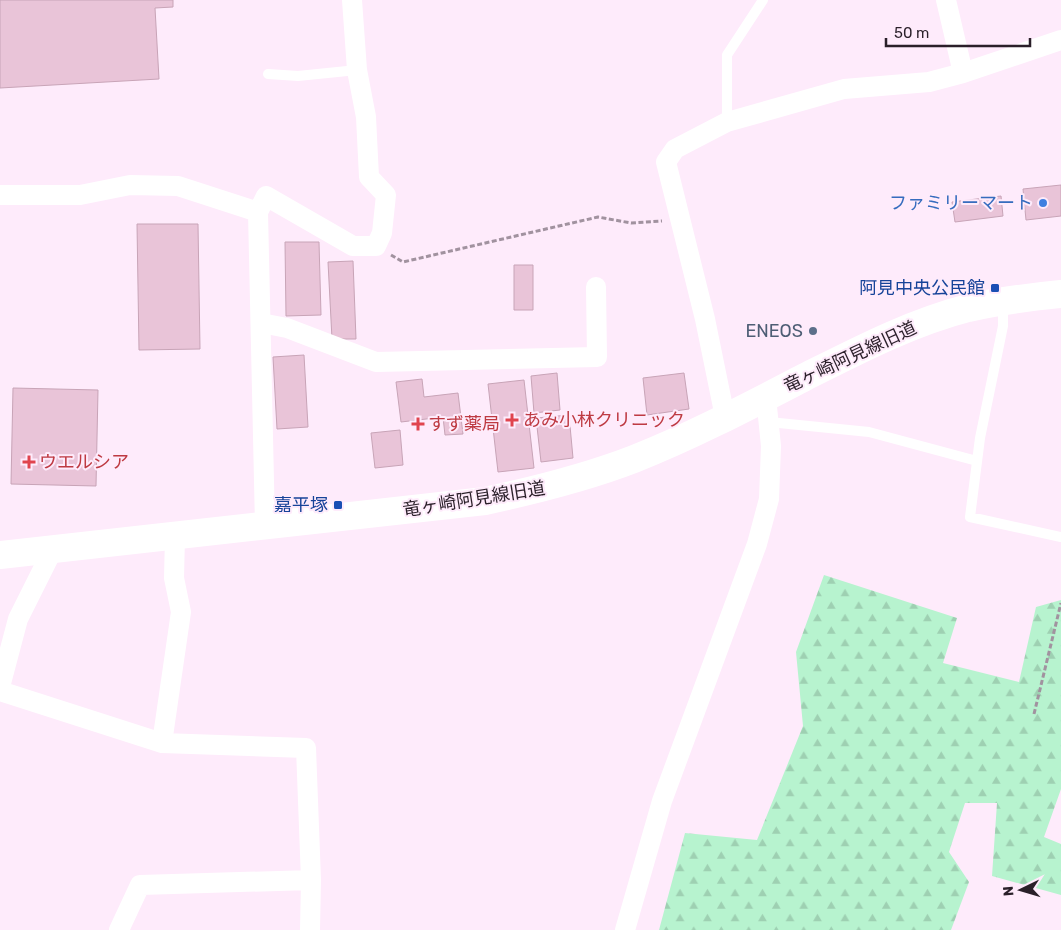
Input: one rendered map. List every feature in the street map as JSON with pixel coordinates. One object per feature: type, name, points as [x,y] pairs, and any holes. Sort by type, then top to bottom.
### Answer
[{"type":"street","points":[[265,526],[258,212],[266,196],[353,246],[376,246],[382,233],[386,195],[369,177],[366,117],[356,70],[352,0]]},
{"type":"street","points":[[946,0],[963,74]]},
{"type":"street","points":[[725,417],[705,319],[666,162],[675,149],[727,122],[844,89],[929,82],[963,74],[1061,40]]},
{"type":"street","points":[[0,195],[80,195],[130,186],[178,186],[258,212]]},
{"type":"street","points":[[261,323],[287,328],[376,362],[596,357],[596,287]]},
{"type":"street","name":"竜ヶ崎阿見線旧道","points":[[0,555],[485,501],[540,490],[587,477],[636,458],[725,417],[768,409],[900,332],[967,308],[1003,301],[1061,294]]},
{"type":"street","points":[[625,930],[662,801],[757,544],[769,499],[771,446],[768,409]]},
{"type":"street","points":[[162,743],[181,612],[174,578],[175,536]]},
{"type":"street","points":[[0,687],[18,619],[53,549]]},
{"type":"street","points":[[0,691],[162,743],[306,748],[311,880],[310,930]]},
{"type":"street","points":[[119,930],[140,885],[311,880]]},
{"type":"lane","points":[[727,122],[727,54],[763,0]]},
{"type":"lane","points":[[268,74],[298,76],[356,70]]},
{"type":"lane","points":[[1003,301],[1003,326],[977,461],[970,517],[1061,537]]},
{"type":"lane","points":[[768,409],[869,432],[977,461]]},
{"type":"path","points":[[376,246],[403,262],[598,217],[631,223],[679,220]]},
{"type":"path","points":[[1034,714],[1061,603]]},
{"type":"green space","points":[[824,575],[957,618],[943,663],[1019,682],[1036,607],[1061,600],[1061,789],[1044,837],[1061,844],[1061,895],[992,876],[997,803],[965,803],[949,852],[969,882],[951,930],[659,930],[685,833],[757,840],[803,726],[796,652]]},
{"type":"building","points":[[0,0],[173,0],[173,7],[155,8],[159,79],[0,88]]},
{"type":"building","name":"ファミリーマート","points":[[1061,185],[1061,216],[1026,220],[1023,189]]},
{"type":"building","points":[[1001,196],[1003,216],[955,222],[952,202]]},
{"type":"building","points":[[137,224],[198,224],[200,349],[139,350]]},
{"type":"building","points":[[285,242],[319,242],[321,315],[286,316]]},
{"type":"building","points":[[353,261],[356,339],[332,339],[328,262]]},
{"type":"building","points":[[514,265],[533,265],[533,310],[514,310]]},
{"type":"building","points":[[304,355],[308,427],[277,429],[273,357]]},
{"type":"building","points":[[557,373],[560,410],[534,413],[531,376]]},
{"type":"building","points":[[684,373],[689,409],[647,415],[643,378]]},
{"type":"building","points":[[422,379],[424,397],[458,393],[463,434],[445,435],[443,417],[401,422],[396,382]]},
{"type":"building","points":[[524,380],[534,468],[498,472],[488,384]]},
{"type":"building","points":[[13,388],[98,390],[96,486],[11,484]]},
{"type":"building","points":[[569,415],[573,458],[541,462],[536,418]]},
{"type":"building","points":[[400,430],[403,465],[375,468],[371,433]]},
{"type":"place","name":"ファミリーマート","points":[[1043,203]]},
{"type":"place","name":"阿見中央公民館","points":[[995,288]]},
{"type":"place","name":"ENEOS","points":[[813,331]]},
{"type":"place","name":"あみ小林クリニック","points":[[512,420]]},
{"type":"place","name":"すず薬局","points":[[418,424]]},
{"type":"place","name":"ウエルシア","points":[[29,462]]},
{"type":"place","name":"嘉平塚","points":[[338,505]]}]
